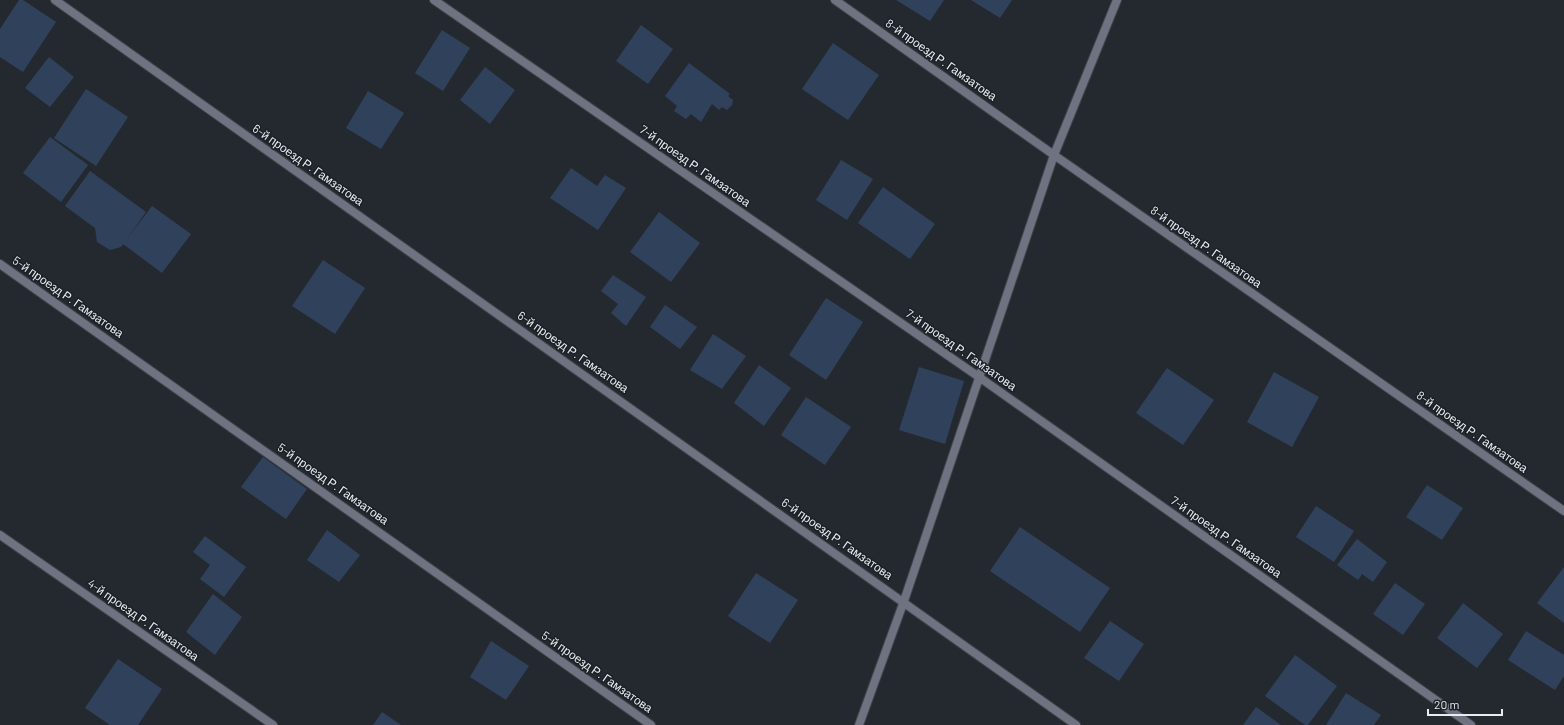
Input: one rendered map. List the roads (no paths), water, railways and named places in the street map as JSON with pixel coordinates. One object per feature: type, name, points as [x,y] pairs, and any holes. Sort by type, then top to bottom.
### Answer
[{"type":"street","name":"6-й проезд Р. Гамзатова","points":[[55,0],[904,601],[1076,725]]},
{"type":"street","name":"7-й проезд Р. Гамзатова","points":[[434,0],[979,377],[1471,725]]},
{"type":"street","name":"8-й проезд Р. Гамзатова","points":[[835,0],[1054,155],[1564,511]]},
{"type":"street","points":[[859,725],[904,601],[1054,155],[1117,0]]},
{"type":"street","name":"5-й проезд Р. Гамзатова","points":[[0,264],[651,725]]},
{"type":"street","name":"4-й проезд Р. Гамзатова","points":[[0,535],[273,725]]}]
